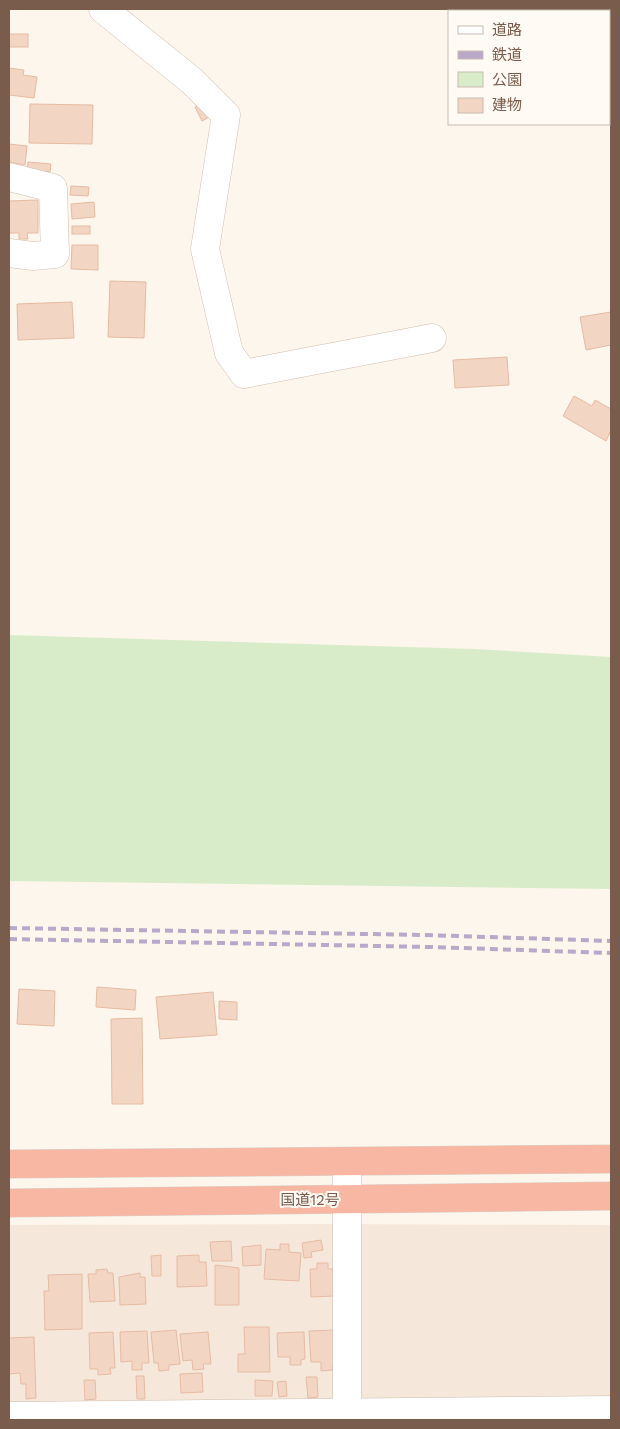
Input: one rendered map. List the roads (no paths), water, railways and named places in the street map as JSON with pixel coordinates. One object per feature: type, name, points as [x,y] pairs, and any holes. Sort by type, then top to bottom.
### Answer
[{"type":"highway","points":[[9,1164],[611,1159]]},
{"type":"highway","name":"国道12号","points":[[9,1202],[611,1196]]},
{"type":"street","points":[[103,9],[192,81],[226,115],[205,249],[228,353],[244,374],[432,338]]},
{"type":"street","points":[[9,176],[53,188],[55,254],[33,256],[9,253]]},
{"type":"street","points":[[346,1413],[347,1162]]},
{"type":"street","points":[[17,1417],[146,1418],[346,1413],[611,1410]]},
{"type":"railway","points":[[9,928],[426,935],[611,941]]},
{"type":"railway","points":[[9,939],[431,947],[611,953]]}]
